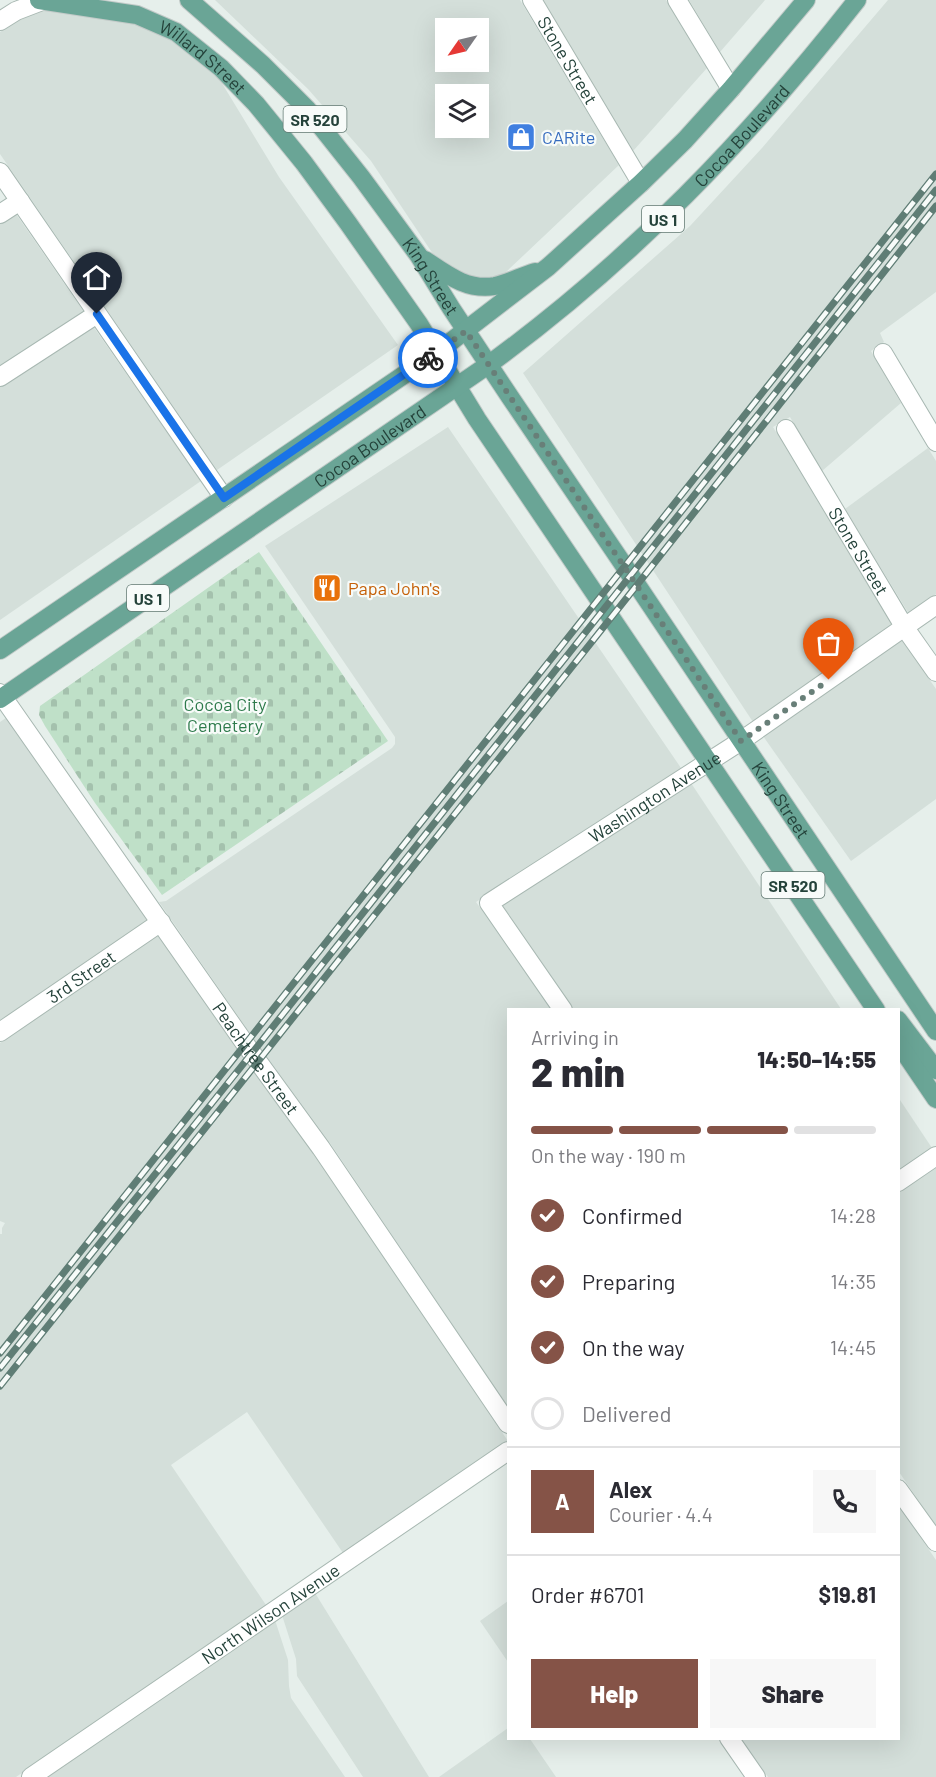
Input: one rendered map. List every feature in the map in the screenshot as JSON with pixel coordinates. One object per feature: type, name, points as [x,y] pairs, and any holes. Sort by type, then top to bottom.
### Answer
[{"type":"main road","name":"Willard Street","points":[[41,0],[137,15],[176,32],[221,68],[256,104]]},
{"type":"main road","name":"King Street","points":[[189,0],[263,64],[307,109],[419,256],[488,365],[936,1031]]},
{"type":"main road","name":"US 1","points":[[0,650],[436,353],[548,267],[685,140],[806,0]]},
{"type":"main road","name":"Cocoa Boulevard","points":[[1,696],[457,387],[572,300],[663,220],[753,126],[857,0]]},
{"type":"main road","name":"King Street","points":[[256,104],[304,163],[419,324],[477,419],[875,1008]]},
{"type":"main road","points":[[419,256],[455,280],[474,286],[495,286],[548,267]]},
{"type":"main road","points":[[848,966],[888,1008]]},
{"type":"main road","points":[[900,1023],[936,1070]]},
{"type":"main road","points":[[900,1046],[936,1099]]},
{"type":"street","points":[[0,21],[41,0]]},
{"type":"street","name":"Stone Street","points":[[532,0],[641,183]]},
{"type":"street","points":[[677,0],[731,89]]},
{"type":"street","points":[[0,172],[224,498]]},
{"type":"street","points":[[0,214],[20,201]]},
{"type":"street","points":[[0,377],[97,314]]},
{"type":"street","points":[[883,353],[936,442]]},
{"type":"street","name":"Stone Street","points":[[786,429],[905,627],[936,672]]},
{"type":"street","name":"Washington Avenue","points":[[562,1008],[489,903],[741,741],[936,605]]},
{"type":"street","name":"Peachtree Street","points":[[1,696],[321,1148],[507,1423]]},
{"type":"street","name":"3rd Street","points":[[0,1032],[161,922]]},
{"type":"street","points":[[900,1181],[936,1156]]},
{"type":"street","name":"North Wilson Avenue","points":[[31,1777],[507,1452]]},
{"type":"street","points":[[900,1492],[936,1542]]},
{"type":"street","points":[[730,1740],[756,1777]]},
{"type":"shaded area","points":[[215,0],[520,0],[619,165],[506,272],[494,277],[476,277],[460,272],[433,254],[371,161],[308,89]]},
{"type":"shaded area","points":[[543,0],[666,0],[707,68],[633,151]]},
{"type":"shaded area","points":[[689,0],[765,0],[720,52]]},
{"type":"shaded area","points":[[888,0],[936,0],[936,292],[880,333],[884,342],[871,351],[901,403],[822,471],[790,417],[773,427],[893,626],[753,722],[523,373],[690,226],[762,148]]},
{"type":"shaded area","points":[[43,10],[133,23],[171,40],[220,80],[279,177],[398,345],[217,470],[0,154],[0,32],[20,19]]},
{"type":"shaded area","points":[[16,214],[84,312],[0,366],[0,224]]},
{"type":"shaded area","points":[[93,326],[201,481],[0,620],[0,387]]},
{"type":"shaded area","points":[[448,427],[681,768],[476,902],[550,1008],[507,1008],[507,1406],[330,1143],[254,1039],[159,902],[166,901],[395,744],[395,737],[265,546]]},
{"type":"shaded area","points":[[928,448],[936,461],[936,594],[909,614],[845,509]]},
{"type":"shaded area","points":[[902,640],[936,689],[936,799],[851,861],[763,736]]},
{"type":"shaded area","points":[[6,718],[148,921],[0,1022],[0,722]]},
{"type":"shaded area","points":[[691,783],[840,1008],[573,1008],[502,905]]},
{"type":"shaded area","points":[[158,935],[313,1153],[507,1440],[343,1553],[247,1412],[171,1465],[266,1605],[16,1777],[0,1777],[0,1234],[2,1234],[5,1223],[0,1221],[0,1043]]},
{"type":"shaded area","points":[[900,1100],[932,1148],[900,1170]]},
{"type":"shaded area","points":[[936,1166],[936,1526],[900,1473],[900,1191]]},
{"type":"shaded area","points":[[900,1507],[936,1560],[936,1777],[768,1777],[742,1740],[900,1740]]},
{"type":"shaded area","points":[[315,1593],[429,1777],[363,1777],[297,1676],[296,1659],[282,1615]]},
{"type":"shaded area","points":[[507,1602],[507,1661],[480,1621]]},
{"type":"shaded area","points":[[275,1620],[288,1660],[291,1698],[345,1777],[48,1777]]},
{"type":"shaded area","points":[[507,1729],[507,1740],[531,1740],[556,1777],[439,1777]]},
{"type":"green space","name":"Cocoa City Cemetery","points":[[259,552],[388,741],[162,895],[95,803],[45,726],[39,715],[40,706]]},
{"type":"railway","points":[[0,1353],[936,174]]},
{"type":"railway","points":[[0,1368],[936,190]]},
{"type":"railway","points":[[0,1386],[936,206]]},
{"type":"way so far","points":[[428,358],[466,331],[741,741],[829,680]]},
{"type":"place","name":"CARite","points":[[521,137]]},
{"type":"place","name":"Papa John's","points":[[327,588]]},
{"type":"route","points":[[97,314],[224,498],[428,358]]}]
